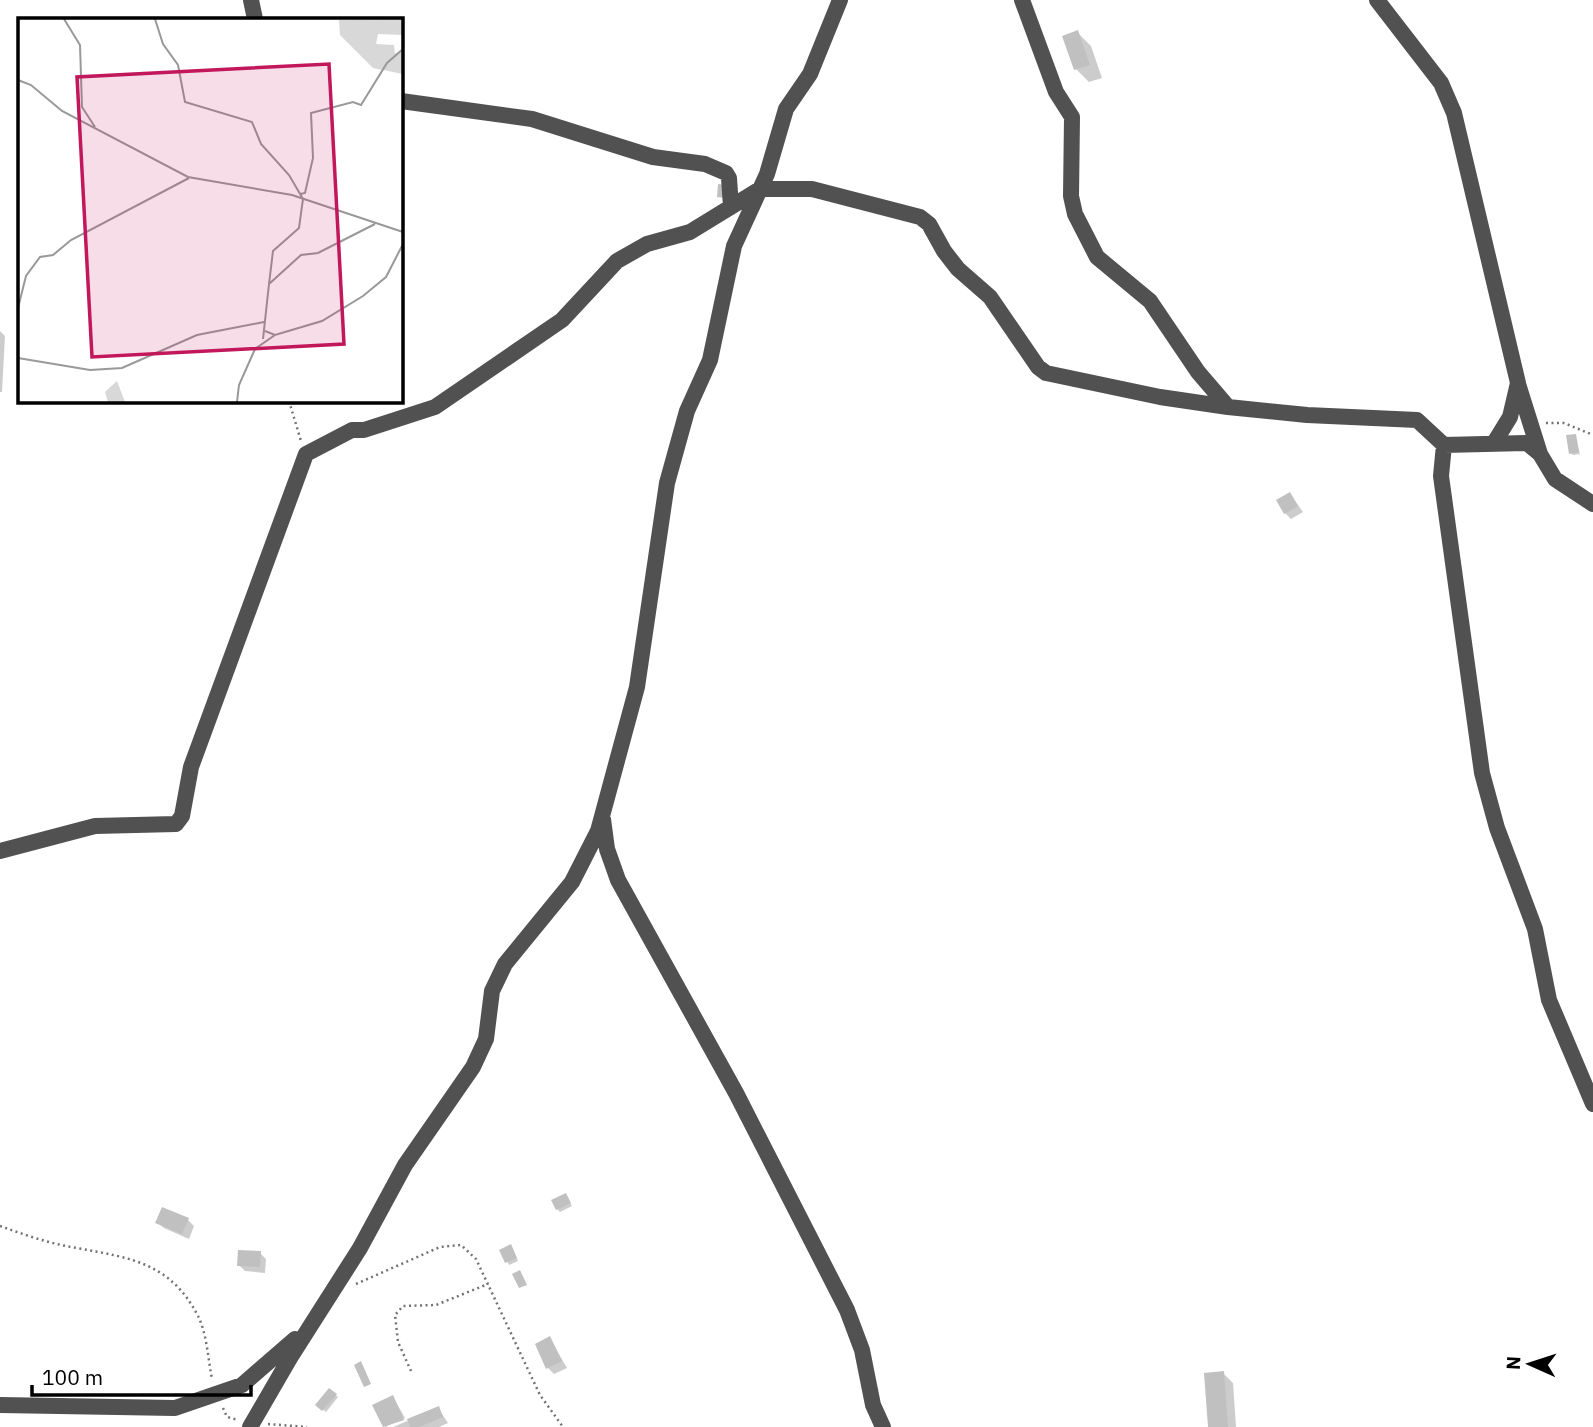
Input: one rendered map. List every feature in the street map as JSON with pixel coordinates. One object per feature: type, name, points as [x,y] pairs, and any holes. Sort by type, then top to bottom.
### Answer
[{"type":"street","points":[[251,0],[255,18]]},
{"type":"street","points":[[251,1425],[360,1248],[405,1165],[474,1067],[486,1039],[492,991],[505,964],[572,882],[597,831],[637,687],[667,483],[687,411],[710,360],[734,246],[760,189],[786,109],[810,74],[840,0]]},
{"type":"street","points":[[1022,0],[1056,92],[1072,117],[1072,196],[1075,214],[1097,257],[1150,301],[1198,372],[1228,407]]},
{"type":"street","points":[[1377,0],[1441,83],[1454,113],[1518,383],[1540,454],[1555,479],[1593,503]]},
{"type":"street","points":[[402,101],[532,119],[653,157],[705,164],[726,173],[729,178],[731,207]]},
{"type":"street","points":[[0,851],[95,826],[176,824],[183,816],[191,767],[306,453],[352,430],[364,430],[435,407],[562,320],[617,261],[647,244],[690,232],[760,189],[813,189],[920,217],[929,224],[958,269],[990,297],[1038,367],[1046,373],[1160,397],[1228,407],[1307,415],[1417,420],[1444,445],[1527,443],[1540,454]]},
{"type":"street","points":[[1494,443],[1510,417],[1518,383]]},
{"type":"street","points":[[1444,445],[1441,476],[1482,773],[1497,828],[1535,929],[1549,1000],[1593,1104]]},
{"type":"street","points":[[602,813],[607,849],[618,880],[736,1093],[847,1310],[862,1350],[873,1405],[883,1427]]},
{"type":"street","points":[[0,1405],[175,1408],[242,1385],[311,1324]]},
{"type":"path","points":[[289,402],[306,453]]},
{"type":"path","points":[[1531,423],[1564,423],[1593,435]]},
{"type":"path","points":[[0,1226],[75,1248],[128,1256],[152,1266],[174,1284],[198,1317],[216,1396],[227,1417],[251,1425],[307,1427]]},
{"type":"path","points":[[346,1289],[440,1247],[461,1245],[476,1259],[540,1395],[563,1427]]},
{"type":"path","points":[[411,1371],[398,1342],[394,1327],[395,1315],[403,1306],[436,1305],[488,1284]]},
{"type":"building","points":[[1078,30],[1090,65],[1074,70],[1062,36]]},
{"type":"building","points":[[718,184],[726,185],[725,198],[717,197]]},
{"type":"building","points":[[1576,434],[1579,452],[1569,454],[1566,435]]},
{"type":"building","points":[[1290,492],[1298,506],[1284,514],[1276,500]]},
{"type":"building","points":[[566,1193],[571,1203],[556,1210],[551,1200]]},
{"type":"building","points":[[162,1207],[189,1218],[182,1234],[155,1223]]},
{"type":"building","points":[[511,1244],[517,1258],[505,1263],[499,1250]]},
{"type":"building","points":[[238,1250],[261,1251],[260,1267],[237,1266]]},
{"type":"building","points":[[520,1270],[527,1285],[519,1288],[512,1274]]},
{"type":"building","points":[[550,1336],[562,1361],[546,1369],[535,1344]]},
{"type":"building","points":[[361,1361],[371,1384],[364,1387],[354,1365]]},
{"type":"building","points":[[1224,1371],[1228,1427],[1208,1427],[1204,1373]]},
{"type":"building","points":[[329,1388],[337,1394],[322,1411],[315,1405]]},
{"type":"building","points":[[393,1395],[404,1420],[383,1427],[372,1405]]},
{"type":"building","points":[[439,1406],[443,1417],[419,1427],[410,1427],[407,1419]]}]
